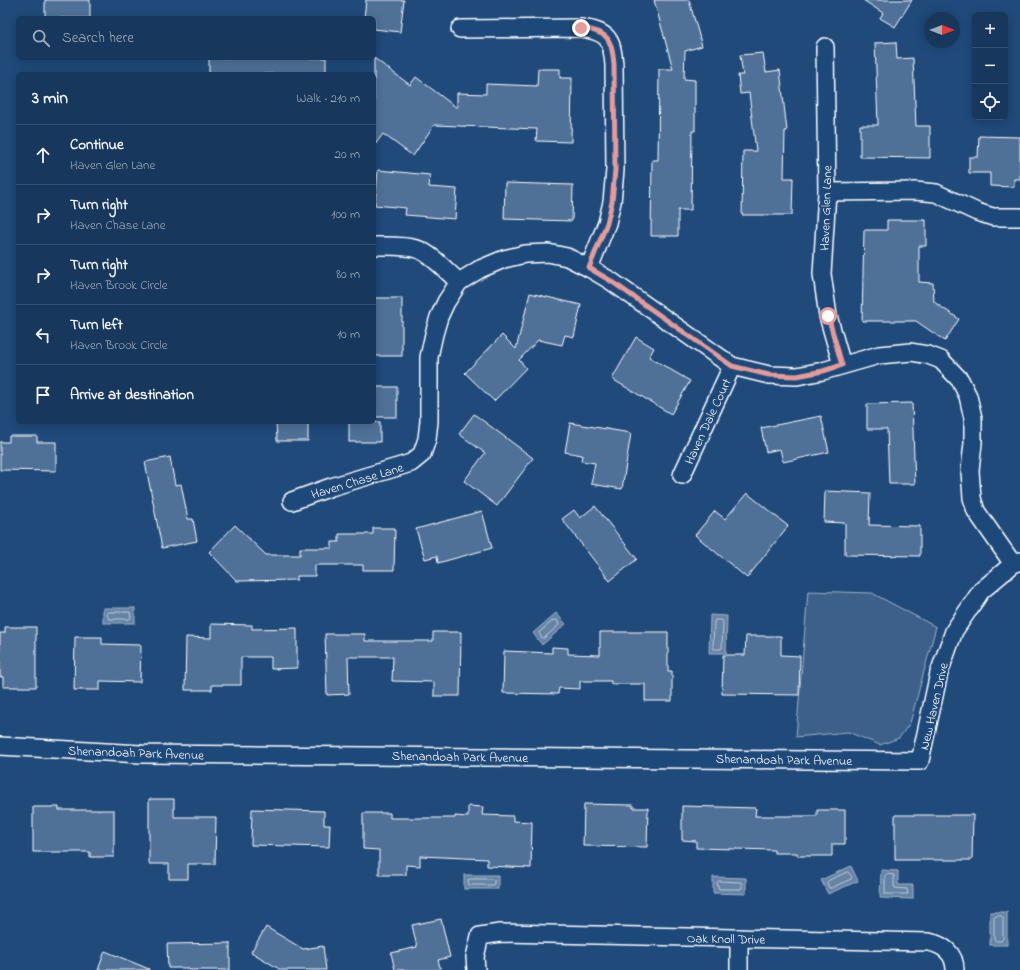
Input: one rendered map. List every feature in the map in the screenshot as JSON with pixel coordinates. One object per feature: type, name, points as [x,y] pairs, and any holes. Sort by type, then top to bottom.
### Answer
[{"type":"street","points":[[460,29],[581,28],[595,30],[604,34],[610,43],[614,65],[615,170],[607,223],[589,268]]},
{"type":"street","name":"Haven Glen Lane","points":[[825,47],[827,192],[822,274],[828,316],[842,365]]},
{"type":"street","points":[[827,192],[915,191],[936,194],[977,212],[993,217],[1020,217]]},
{"type":"street","points":[[376,246],[418,249],[429,256],[459,282]]},
{"type":"street","name":"Haven Chase Lane","points":[[292,500],[411,463],[422,454],[427,439],[429,421],[429,357],[439,317],[446,302],[459,282],[480,269],[504,259],[525,254],[548,253],[567,257],[611,281],[732,366],[769,375],[797,376],[823,371],[879,355],[911,352],[928,355],[941,360],[960,380],[968,396],[973,418],[973,443],[970,471],[972,498],[976,511],[1016,563]]},
{"type":"street","name":"Haven Dale Court","points":[[682,475],[732,366]]},
{"type":"street","name":"New Haven Drive","points":[[920,761],[938,673],[954,631],[981,591],[1016,563]]},
{"type":"street","name":"Shenandoah Park Avenue","points":[[0,746],[141,754],[920,761]]},
{"type":"street","name":"Oak Knoll Drive","points":[[476,970],[475,957],[480,936],[500,933],[929,942],[938,944],[947,949],[952,956],[955,970]]},
{"type":"street","points":[[739,938],[739,970]]},
{"type":"shaded area","points":[[808,591],[872,593],[936,627],[910,723],[899,738],[880,745],[848,732],[796,737]]},
{"type":"water","points":[[103,608],[135,608],[135,623],[103,623]]},
{"type":"water","points":[[556,613],[566,624],[542,645],[533,633]]},
{"type":"water","points":[[710,615],[727,616],[726,653],[709,653]]},
{"type":"water","points":[[851,866],[858,881],[828,894],[821,880]]},
{"type":"water","points":[[881,870],[898,871],[898,885],[913,885],[913,899],[880,898]]},
{"type":"water","points":[[464,875],[498,875],[498,889],[464,889]]},
{"type":"water","points":[[713,877],[746,878],[746,894],[713,893]]},
{"type":"water","points":[[990,912],[1007,912],[1007,945],[990,945]]},
{"type":"building","points":[[45,0],[90,0],[90,16],[45,16]]},
{"type":"building","points":[[366,0],[404,0],[400,32],[376,29],[376,16],[364,16]]},
{"type":"building","points":[[654,0],[689,0],[702,46],[685,51],[684,79],[695,80],[695,131],[692,131],[691,210],[678,210],[678,236],[651,236],[652,160],[658,160],[659,69],[673,69]]},
{"type":"building","points":[[863,0],[912,0],[895,27],[880,18],[883,13]]},
{"type":"building","points":[[896,42],[897,59],[913,58],[916,126],[930,126],[930,158],[860,157],[860,125],[878,125],[875,43]]},
{"type":"building","points":[[763,53],[766,72],[780,70],[787,131],[785,131],[784,178],[793,178],[792,215],[742,215],[743,151],[756,151],[749,93],[740,94],[738,75],[743,75],[740,55]]},
{"type":"building","points":[[209,60],[326,60],[326,72],[209,72]]},
{"type":"building","points":[[374,60],[376,60],[410,85],[416,77],[457,108],[457,93],[486,94],[486,84],[537,86],[538,69],[560,69],[560,78],[572,78],[571,142],[536,141],[537,129],[434,125],[413,156],[383,134],[376,143],[376,72],[374,72]]},
{"type":"building","points":[[979,136],[1020,137],[1020,179],[1014,179],[1014,187],[990,186],[990,173],[969,173],[969,157],[978,157]]},
{"type":"building","points":[[378,170],[430,175],[429,187],[457,189],[455,219],[405,215],[406,208],[376,205]]},
{"type":"building","points":[[505,183],[573,185],[572,221],[504,219]]},
{"type":"building","points":[[887,220],[926,220],[926,246],[919,246],[919,282],[933,283],[934,302],[959,319],[945,341],[916,321],[862,321],[864,230],[887,230]]},
{"type":"building","points":[[530,293],[581,305],[574,337],[565,335],[562,345],[538,340],[519,360],[526,368],[494,401],[465,373],[502,335],[516,349]]},
{"type":"building","points":[[376,298],[402,298],[402,356],[376,356]]},
{"type":"building","points":[[636,337],[654,348],[649,357],[690,381],[671,414],[612,379]]},
{"type":"building","points":[[376,387],[397,387],[397,417],[376,417]]},
{"type":"building","points":[[912,403],[915,484],[889,484],[887,429],[867,429],[867,404]]},
{"type":"building","points":[[474,414],[533,458],[497,506],[464,481],[485,453],[459,434]]},
{"type":"building","points":[[821,416],[829,452],[783,462],[780,449],[766,452],[761,428]]},
{"type":"building","points":[[376,422],[380,422],[380,442],[349,442],[349,424],[376,424]]},
{"type":"building","points":[[570,423],[631,433],[622,489],[591,484],[595,463],[581,461],[582,455],[565,452]]},
{"type":"building","points":[[276,424],[308,424],[308,441],[277,441]]},
{"type":"building","points":[[9,436],[37,436],[37,442],[56,442],[56,471],[0,470],[0,442],[9,442]]},
{"type":"building","points":[[170,457],[175,485],[181,484],[188,519],[193,519],[197,541],[162,548],[145,462]]},
{"type":"building","points":[[825,491],[870,493],[869,525],[920,526],[920,556],[845,555],[845,523],[824,522]]},
{"type":"building","points":[[747,493],[788,526],[747,578],[695,535],[715,511],[725,519]]},
{"type":"building","points":[[595,506],[637,559],[610,581],[562,519],[574,510],[580,518]]},
{"type":"building","points":[[482,511],[492,548],[438,563],[437,556],[425,559],[416,529]]},
{"type":"building","points":[[235,525],[266,555],[300,555],[300,548],[332,548],[332,542],[339,542],[339,534],[373,534],[373,528],[395,528],[394,570],[363,570],[363,565],[315,565],[315,576],[297,576],[297,580],[237,581],[209,552]]},
{"type":"building","points":[[211,624],[252,625],[252,629],[297,628],[297,668],[271,669],[271,657],[241,657],[241,685],[212,685],[212,690],[185,690],[186,637],[211,638]]},
{"type":"building","points":[[5,627],[36,627],[36,687],[3,687],[3,677],[0,677],[0,633],[5,633]]},
{"type":"building","points":[[433,632],[461,632],[460,696],[434,696],[434,682],[392,681],[393,657],[348,657],[349,694],[327,695],[325,634],[365,634],[365,641],[433,641]]},
{"type":"building","points":[[600,632],[668,632],[668,671],[672,671],[672,701],[645,701],[645,684],[611,684],[611,681],[580,681],[580,689],[559,688],[558,694],[503,693],[504,651],[552,653],[552,647],[568,648],[568,654],[600,655]]},
{"type":"building","points":[[746,636],[781,636],[781,655],[800,656],[799,695],[722,694],[723,655],[745,655]]},
{"type":"building","points":[[75,637],[102,637],[102,644],[141,645],[140,682],[100,681],[100,690],[74,690]]},
{"type":"building","points":[[149,799],[174,799],[174,817],[216,817],[215,864],[188,864],[188,879],[169,879],[169,864],[149,864]]},
{"type":"building","points":[[584,804],[633,805],[633,808],[648,808],[647,847],[583,846]]},
{"type":"building","points":[[468,806],[483,807],[482,815],[513,816],[513,821],[532,822],[531,868],[487,866],[487,859],[420,856],[420,866],[406,865],[406,875],[379,875],[379,850],[363,849],[363,813],[390,813],[390,818],[455,818],[455,816],[468,817]]},
{"type":"building","points":[[682,806],[756,808],[755,816],[817,816],[817,810],[845,810],[845,844],[832,844],[832,856],[797,856],[797,853],[774,853],[774,850],[696,848],[696,841],[682,840]]},
{"type":"building","points":[[33,807],[59,807],[59,810],[114,810],[114,857],[90,857],[90,852],[33,852]]},
{"type":"building","points":[[252,809],[324,811],[324,825],[330,825],[329,847],[251,845]]},
{"type":"building","points":[[895,815],[973,815],[972,860],[895,860]]},
{"type":"building","points":[[441,919],[450,957],[438,960],[441,970],[395,970],[391,953],[417,947],[412,925]]},
{"type":"building","points":[[266,927],[303,949],[323,946],[326,970],[281,970],[251,952]]},
{"type":"building","points":[[230,943],[230,970],[188,970],[188,968],[168,968],[167,944]]},
{"type":"building","points":[[105,951],[149,969],[149,970],[98,970]]},
{"type":"route","points":[[581,28],[595,30],[604,34],[610,43],[614,65],[615,170],[612,202],[607,223],[589,268],[611,281],[732,366],[769,375],[797,376],[823,371],[842,365],[828,316]]}]
